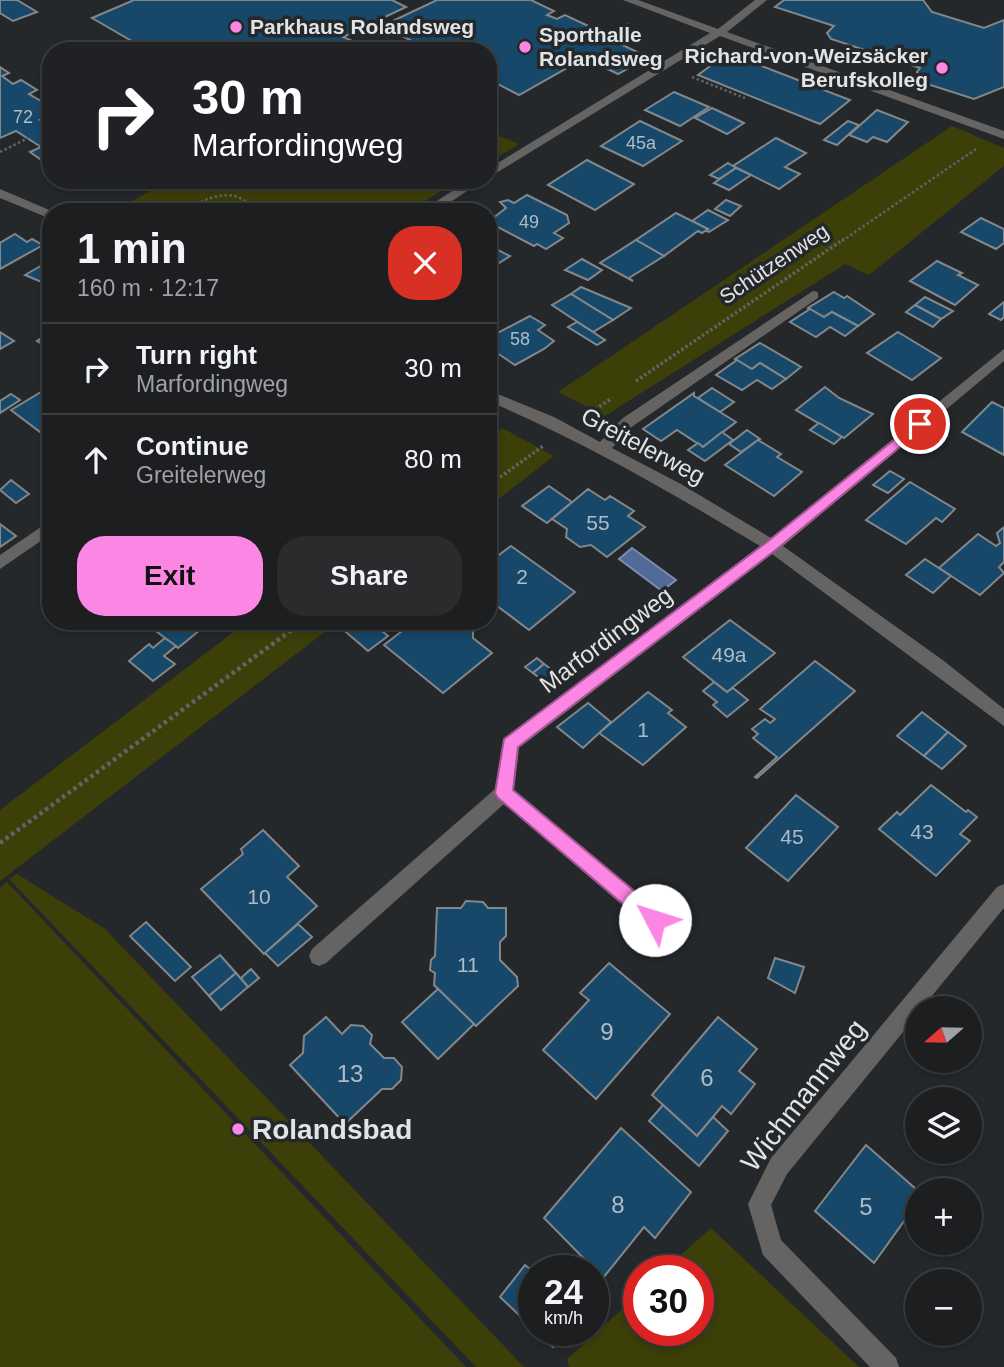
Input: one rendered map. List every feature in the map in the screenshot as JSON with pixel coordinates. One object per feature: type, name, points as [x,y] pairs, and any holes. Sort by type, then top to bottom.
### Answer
[{"type":"street","points":[[628,0],[722,31],[1003,133]]},
{"type":"street","points":[[497,168],[722,31],[762,0]]},
{"type":"street","points":[[441,203],[463,189]]},
{"type":"street","points":[[0,193],[42,211]]},
{"type":"street","points":[[602,449],[628,422],[813,295]]},
{"type":"street","points":[[772,545],[1004,354]]},
{"type":"street","name":"Greitelerweg","points":[[497,399],[566,430],[676,488],[772,545],[938,666],[1004,719]]},
{"type":"street","points":[[0,563],[42,533]]},
{"type":"street","name":"Marfordingweg","points":[[504,793],[510,744],[772,545]]},
{"type":"street","points":[[319,956],[504,793],[655,920]]},
{"type":"street","name":"Wichmannweg","points":[[887,1367],[771,1247],[759,1204],[779,1166],[1004,893]]},
{"type":"path","points":[[684,78],[693,77],[745,99]]},
{"type":"path","name":"Schützenweg","points":[[634,383],[1003,133]]},
{"type":"path","points":[[0,152],[28,138]]},
{"type":"path","points":[[201,203],[216,194],[230,193],[241,197],[247,203]]},
{"type":"path","points":[[497,480],[623,391]]},
{"type":"path","points":[[0,843],[292,630]]},
{"type":"shaded area","points":[[952,126],[1004,148],[1004,166],[869,275],[845,264],[605,416],[558,392]]},
{"type":"shaded area","points":[[497,135],[519,144],[497,157]]},
{"type":"shaded area","points":[[154,189],[444,189],[422,203],[128,203]]},
{"type":"shaded area","points":[[502,428],[554,456],[497,500],[497,432]]},
{"type":"shaded area","points":[[236,630],[327,630],[0,881],[0,810]]},
{"type":"shaded area","points":[[17,874],[104,928],[524,1367],[476,1367],[9,879]]},
{"type":"shaded area","points":[[7,882],[466,1367],[0,1367],[0,888]]},
{"type":"shaded area","points":[[711,1228],[859,1367],[569,1367],[567,1359],[581,1346],[609,1346],[609,1321],[623,1308],[623,1346],[714,1346],[714,1255],[681,1255]]},
{"type":"water","points":[[632,548],[676,580],[662,591],[619,559]]},
{"type":"building","points":[[0,0],[17,0],[37,12],[13,21],[0,13]]},
{"type":"building","name":"Parkhaus Rolandsweg","points":[[134,0],[392,0],[406,7],[343,37],[355,42],[133,42],[92,18]]},
{"type":"building","name":"Sporthalle Rolandsweg","points":[[437,0],[531,0],[554,11],[547,15],[557,19],[565,15],[597,30],[590,35],[609,44],[614,41],[648,57],[618,74],[585,58],[519,95],[497,84],[497,42],[414,42],[382,26]]},
{"type":"building","name":"Richard-von-Weizsäcker Berufskolleg","points":[[784,0],[923,0],[932,12],[984,28],[1004,20],[1004,87],[974,99],[924,83],[917,72],[920,68],[831,39],[827,33],[834,26],[775,7]]},
{"type":"building","points":[[728,53],[850,100],[820,124],[698,75]]},
{"type":"building","points":[[0,67],[9,73],[2,76],[13,84],[21,80],[37,90],[29,94],[42,101],[42,160],[30,152],[41,147],[16,131],[0,138]]},
{"type":"building","points":[[674,92],[709,107],[680,126],[645,110]]},
{"type":"building","points":[[712,108],[744,123],[727,134],[695,118]]},
{"type":"building","points":[[877,110],[908,122],[887,142],[873,137],[867,142],[849,135]]},
{"type":"building","points":[[640,121],[682,141],[643,166],[601,146]]},
{"type":"building","points":[[848,121],[859,125],[837,145],[824,140]]},
{"type":"building","points":[[776,138],[806,153],[785,167],[800,174],[779,189],[733,166]]},
{"type":"building","points":[[587,160],[634,184],[595,210],[548,185]]},
{"type":"building","points":[[728,163],[736,168],[719,179],[710,175]]},
{"type":"building","points":[[736,168],[751,175],[729,190],[714,183]]},
{"type":"building","points":[[527,195],[567,215],[569,223],[554,233],[563,238],[546,249],[537,244],[534,246],[497,227],[497,215],[506,208],[500,202],[508,200],[514,203]]},
{"type":"building","points":[[726,200],[741,206],[730,216],[715,209]]},
{"type":"building","points":[[708,210],[728,220],[709,232],[706,231],[708,229],[692,221]]},
{"type":"building","points":[[676,213],[708,229],[702,233],[698,231],[664,256],[636,240]]},
{"type":"building","points":[[981,218],[1004,229],[1004,243],[996,249],[961,232]]},
{"type":"building","points":[[15,234],[27,242],[32,239],[42,246],[0,269],[0,243]]},
{"type":"building","points":[[636,240],[664,256],[629,278],[633,281],[600,263]]},
{"type":"building","points":[[497,250],[510,256],[497,264]]},
{"type":"building","points":[[582,259],[602,270],[588,280],[565,270]]},
{"type":"building","points":[[937,261],[962,273],[958,275],[978,285],[955,305],[910,281]]},
{"type":"building","points":[[42,265],[42,282],[25,275]]},
{"type":"building","points":[[581,287],[631,308],[613,320],[571,294]]},
{"type":"building","points":[[834,292],[844,298],[847,296],[874,314],[858,326],[832,312],[824,317],[808,308]]},
{"type":"building","points":[[571,294],[613,320],[593,332],[552,305]]},
{"type":"building","points":[[925,297],[953,311],[941,319],[915,305]]},
{"type":"building","points":[[1004,302],[1004,317],[1001,320],[989,314]]},
{"type":"building","points":[[915,305],[941,319],[933,327],[906,312]]},
{"type":"building","points":[[810,309],[824,317],[832,312],[858,326],[845,336],[830,327],[816,337],[790,322]]},
{"type":"building","points":[[530,316],[545,325],[538,330],[554,341],[515,365],[497,353],[497,333]]},
{"type":"building","points":[[577,322],[605,340],[597,345],[568,327]]},
{"type":"building","points":[[0,332],[14,341],[0,349]]},
{"type":"building","points":[[898,332],[941,358],[912,380],[867,353]]},
{"type":"building","points":[[760,343],[801,367],[786,379],[760,363],[752,369],[735,359]]},
{"type":"building","points":[[737,360],[752,369],[760,363],[786,379],[772,389],[757,380],[742,390],[716,375]]},
{"type":"building","points":[[825,387],[839,398],[873,414],[844,438],[796,410]]},
{"type":"building","points":[[712,388],[734,402],[720,412],[698,398]]},
{"type":"building","points":[[42,391],[42,431],[40,432],[11,410]]},
{"type":"building","points":[[694,393],[694,396],[736,422],[703,447],[677,430],[661,441],[643,429]]},
{"type":"building","points":[[11,394],[20,400],[0,413],[0,401]]},
{"type":"building","points":[[992,402],[1004,408],[1004,455],[962,432]]},
{"type":"building","points":[[819,423],[842,437],[834,444],[810,430]]},
{"type":"building","points":[[747,430],[760,439],[741,452],[729,444]]},
{"type":"building","points":[[722,432],[733,440],[705,461],[688,450],[698,443],[703,447]]},
{"type":"building","points":[[758,440],[781,454],[777,457],[802,472],[774,496],[725,465]]},
{"type":"building","points":[[890,471],[904,479],[888,493],[873,485]]},
{"type":"building","points":[[11,480],[29,494],[16,503],[0,490]]},
{"type":"building","points":[[910,482],[955,509],[942,522],[936,518],[906,544],[866,520]]},
{"type":"building","points":[[549,486],[572,502],[547,523],[522,506]]},
{"type":"building","points":[[588,489],[605,500],[610,496],[634,511],[628,516],[645,527],[607,557],[591,545],[580,547],[566,537],[567,529],[552,519]]},
{"type":"building","points":[[0,524],[16,536],[0,547]]},
{"type":"building","points":[[1004,527],[1004,562],[999,567],[1004,573],[980,595],[939,568],[978,534],[996,546],[1000,543],[997,533]]},
{"type":"building","points":[[511,546],[575,592],[529,630],[497,606],[497,556]]},
{"type":"building","points":[[925,559],[951,576],[933,593],[906,575]]},
{"type":"building","points":[[730,620],[775,653],[727,692],[683,657]]},
{"type":"building","points":[[155,630],[200,630],[178,648]]},
{"type":"building","points":[[381,630],[388,636],[368,651],[346,632]]},
{"type":"building","points":[[403,630],[473,630],[473,638],[492,653],[443,693],[384,645]]},
{"type":"building","points":[[165,638],[176,646],[164,656],[175,664],[153,681],[129,661],[149,644],[153,648]]},
{"type":"building","points":[[537,658],[544,664],[533,673],[525,667]]},
{"type":"building","points":[[815,661],[855,691],[755,777],[777,757],[753,738],[758,734],[752,729],[765,719],[770,723],[775,719],[760,709]]},
{"type":"building","points":[[544,664],[565,679],[554,689],[533,673]]},
{"type":"building","points":[[714,682],[727,692],[733,688],[748,700],[727,717],[713,705],[717,702],[703,691]]},
{"type":"building","points":[[648,692],[672,710],[668,713],[686,727],[643,765],[599,733]]},
{"type":"building","points":[[588,703],[611,722],[583,748],[557,727]]},
{"type":"building","points":[[922,712],[948,732],[924,756],[897,736]]},
{"type":"building","points":[[948,732],[966,746],[942,769],[924,756]]},
{"type":"building","points":[[931,785],[966,812],[968,810],[977,817],[960,834],[970,841],[936,876],[879,829],[897,812],[900,815]]},
{"type":"building","points":[[796,795],[838,827],[788,881],[746,848]]},
{"type":"building","points":[[263,830],[299,866],[287,877],[317,906],[264,954],[201,889],[243,854],[241,849]]},
{"type":"building","points":[[466,901],[483,902],[488,908],[506,908],[506,936],[500,942],[500,960],[517,977],[518,986],[476,1026],[434,985],[435,973],[430,970],[431,960],[435,956],[437,908],[461,908]]},
{"type":"building","points":[[146,922],[191,967],[175,981],[130,936]]},
{"type":"building","points":[[298,924],[312,937],[278,966],[265,953]]},
{"type":"building","points":[[220,955],[236,973],[209,996],[192,977]]},
{"type":"building","points":[[775,958],[804,967],[795,993],[768,978]]},
{"type":"building","points":[[609,963],[670,1014],[596,1099],[543,1050],[589,1000],[580,993]]},
{"type":"building","points":[[251,969],[259,978],[248,987],[241,978]]},
{"type":"building","points":[[236,973],[248,987],[221,1010],[209,996]]},
{"type":"building","points":[[438,989],[474,1024],[438,1059],[402,1022]]},
{"type":"building","points":[[326,1017],[342,1034],[351,1025],[363,1026],[372,1035],[370,1044],[384,1058],[394,1058],[402,1067],[401,1080],[392,1089],[382,1089],[345,1124],[290,1065],[303,1053],[304,1036]]},
{"type":"building","points":[[718,1017],[757,1049],[739,1071],[755,1084],[731,1114],[722,1106],[697,1136],[652,1095]]},
{"type":"building","points":[[663,1105],[697,1136],[713,1117],[728,1131],[699,1166],[649,1121]]},
{"type":"building","points":[[621,1128],[691,1192],[655,1238],[644,1227],[609,1271],[609,1255],[580,1255],[544,1218]]},
{"type":"building","points":[[866,1145],[905,1179],[905,1220],[874,1263],[815,1211]]},
{"type":"building","points":[[518,1274],[518,1314],[500,1297]]},
{"type":"place","name":"Parkhaus Rolandsweg","points":[[236,27]]},
{"type":"place","name":"Sporthalle Rolandsweg","points":[[525,47]]},
{"type":"place","name":"Richard-von-Weizsäcker Berufskolleg","points":[[942,68]]},
{"type":"place","name":"Rolandsbad","points":[[238,1129]]},
{"type":"route","points":[[655,920],[504,793],[510,744],[772,545],[920,424]]}]
